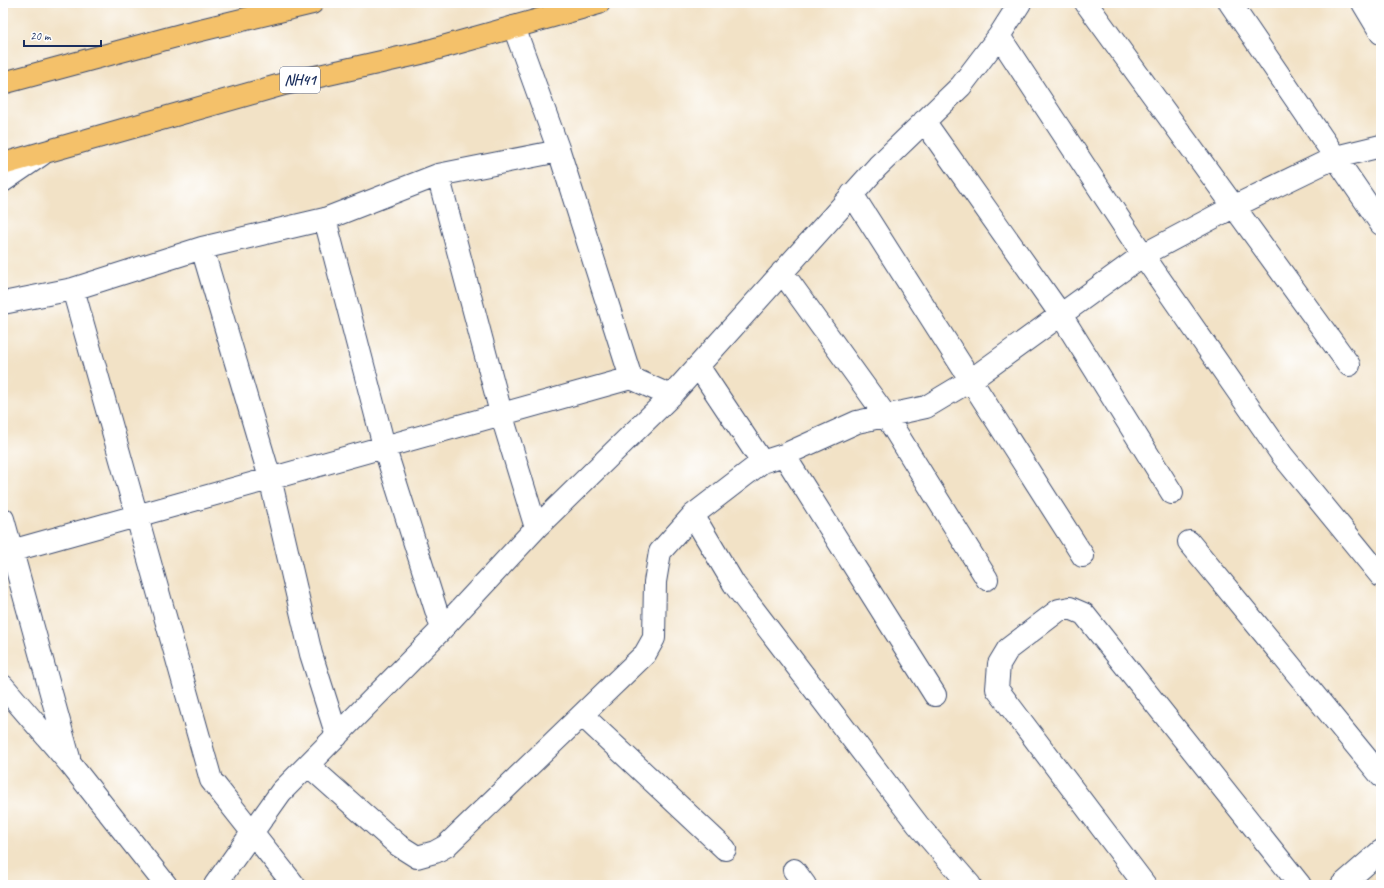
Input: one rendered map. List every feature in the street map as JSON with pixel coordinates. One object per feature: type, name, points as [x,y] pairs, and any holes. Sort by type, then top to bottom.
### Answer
[{"type":"highway","points":[[3,83],[184,34],[312,3]]},
{"type":"highway","name":"NH41","points":[[3,164],[284,84],[421,53],[599,3]]},
{"type":"street","points":[[215,885],[281,792],[442,629],[536,528],[671,396],[878,166],[961,86],[999,36],[1020,3]]},
{"type":"street","points":[[1086,3],[1235,206],[1349,365]]},
{"type":"street","points":[[1230,3],[1381,224]]},
{"type":"street","points":[[1363,3],[1381,33]]},
{"type":"street","points":[[514,27],[559,151],[631,378]]},
{"type":"street","points":[[999,36],[1143,254],[1282,455],[1381,576]]},
{"type":"street","points":[[924,121],[1061,315],[1172,493]]},
{"type":"street","points":[[308,765],[398,845],[417,857],[435,852],[446,846],[645,654],[654,638],[655,582],[660,552],[693,515],[762,462],[784,455],[857,422],[926,407],[971,380],[1143,254],[1235,206],[1336,157],[1381,146]]},
{"type":"street","points":[[3,303],[73,289],[202,248],[325,220],[438,175],[559,151]]},
{"type":"street","points":[[3,181],[46,152]]},
{"type":"street","points":[[438,175],[501,413],[536,528]]},
{"type":"street","points":[[852,194],[1084,556]]},
{"type":"street","points":[[325,220],[384,446],[442,629]]},
{"type":"street","points":[[202,248],[270,478],[311,654],[337,736]]},
{"type":"street","points":[[782,272],[886,416],[987,579]]},
{"type":"street","points":[[73,289],[211,780],[294,885]]},
{"type":"street","points":[[698,366],[762,462]]},
{"type":"street","points":[[12,551],[501,413],[631,378],[671,396]]},
{"type":"street","points":[[784,455],[935,695]]},
{"type":"street","points":[[693,515],[734,584],[918,825],[970,885]]},
{"type":"street","points":[[3,519],[71,765]]},
{"type":"street","points":[[1190,542],[1381,776]]},
{"type":"street","points":[[1145,885],[997,689],[999,664],[1008,649],[1059,610],[1070,608],[1084,614],[1300,885]]},
{"type":"street","points":[[3,686],[71,765],[166,885]]},
{"type":"street","points":[[582,715],[725,849]]},
{"type":"street","points":[[1342,885],[1381,851]]}]
